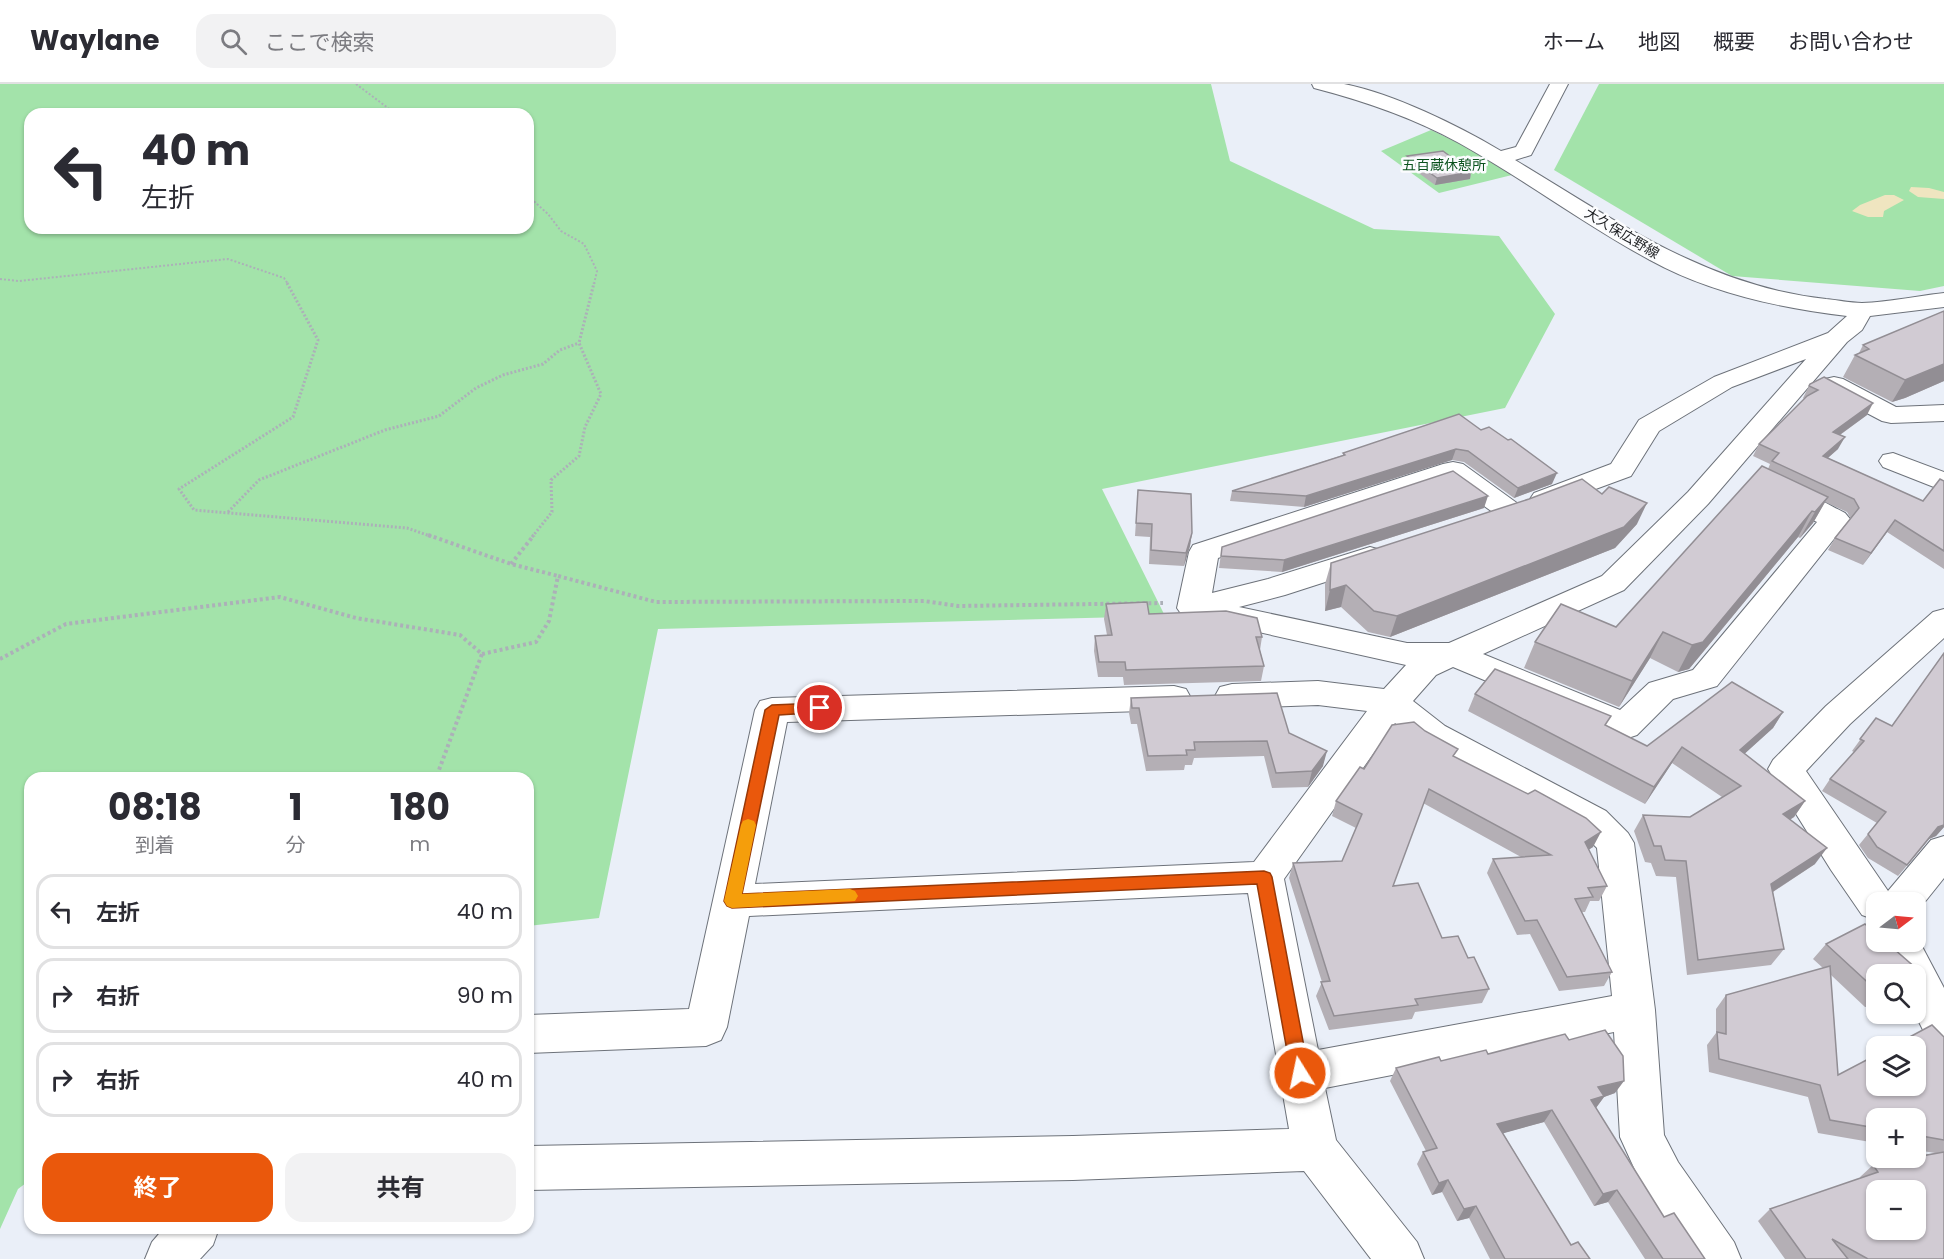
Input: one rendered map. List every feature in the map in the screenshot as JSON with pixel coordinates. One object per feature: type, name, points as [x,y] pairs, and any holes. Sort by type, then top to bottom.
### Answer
[{"type":"street","name":"大久保広野線","points":[[1322,84],[1373,98],[1466,138],[1659,256],[1710,278],[1764,296],[1806,304],[1862,310],[1944,300]]},
{"type":"street","points":[[1499,158],[1524,151],[1559,84]]},
{"type":"street","points":[[1400,1259],[1315,1149],[1264,877],[1392,702],[1438,661],[1613,583],[1726,468],[1838,337],[1853,325],[1862,310]]},
{"type":"street","points":[[1477,523],[1621,470],[1649,426],[1724,382],[1838,337]]},
{"type":"street","points":[[1809,371],[1891,415],[1944,413]]},
{"type":"street","points":[[1893,461],[1944,482]]},
{"type":"street","points":[[1193,608],[1438,661],[1625,726],[1661,691],[1705,678],[1835,519],[1726,468]]},
{"type":"street","points":[[1193,608],[1203,552],[1453,470],[1511,512]]},
{"type":"street","points":[[1193,608],[1274,588],[1398,548]]},
{"type":"street","points":[[1867,892],[1786,770],[1838,715],[1944,620]]},
{"type":"street","points":[[534,1034],[706,1027],[772,710],[1318,693],[1392,702],[1433,735],[1593,821],[1616,843],[1634,1010],[1642,1137],[1662,1178],[1717,1259]]},
{"type":"street","points":[[1909,892],[1944,851]]},
{"type":"street","points":[[732,901],[1264,877]]},
{"type":"street","points":[[1904,952],[1944,1029]]},
{"type":"street","points":[[1300,1073],[1634,1010]]},
{"type":"street","points":[[534,1168],[1073,1158],[1315,1149]]},
{"type":"street","points":[[169,1259],[191,1234]]},
{"type":"path","points":[[356,84],[388,108]]},
{"type":"path","points":[[511,564],[552,512],[551,480],[579,456],[585,427],[601,394],[579,343],[597,271],[584,244],[561,231],[548,214],[534,201]]},
{"type":"path","points":[[0,279],[19,281],[228,258],[284,278],[318,340],[293,417],[179,489],[194,510],[407,528],[511,564],[656,602],[924,601],[958,606],[1155,602],[1193,608]]},
{"type":"path","points":[[227,512],[259,480],[385,430],[439,416],[476,387],[503,375],[543,364],[560,350],[579,343]]},
{"type":"path","points":[[482,654],[536,642],[549,621],[558,576]]},
{"type":"path","points":[[0,659],[66,624],[280,597],[356,618],[460,635],[482,654]]},
{"type":"path","points":[[438,772],[482,654]]},
{"type":"green space","points":[[0,84],[1211,84],[1230,161],[1374,229],[1499,236],[1555,314],[1505,408],[1102,489],[1165,616],[658,629],[599,918],[534,925],[534,772],[24,772],[24,1184],[18,1189],[0,1229]]},
{"type":"green space","points":[[1599,84],[1944,84],[1944,286],[1920,291],[1732,276],[1554,170]]},
{"type":"green space","name":"五百蔵休憩所","points":[[1431,130],[1467,147],[1512,175],[1439,193],[1381,151]]},
{"type":"sand","points":[[1911,187],[1944,192],[1944,199],[1918,197],[1909,191]]},
{"type":"sand","points":[[1885,195],[1894,195],[1904,200],[1884,211],[1883,217],[1868,217],[1852,211],[1860,205]]},
{"type":"building","points":[[1443,151],[1471,172],[1437,178],[1407,156]]},
{"type":"building","points":[[1944,311],[1944,364],[1905,380],[1855,355],[1869,349],[1863,345]]},
{"type":"building","points":[[1824,377],[1873,403],[1833,432],[1845,437],[1823,456],[1923,501],[1940,479],[1944,481],[1944,551],[1895,520],[1871,553],[1835,538],[1859,508],[1854,499],[1772,461],[1779,453],[1759,444],[1807,396],[1818,390],[1809,386],[1810,384]]},
{"type":"building","points":[[1459,414],[1481,430],[1489,427],[1508,440],[1511,439],[1557,473],[1518,488],[1468,451],[1456,449],[1306,496],[1232,491],[1345,455],[1343,453]]},
{"type":"building","points":[[1762,466],[1828,497],[1815,512],[1812,511],[1703,642],[1692,645],[1663,632],[1632,681],[1535,642],[1561,604],[1616,627]]},
{"type":"building","points":[[1453,471],[1488,496],[1284,560],[1221,556],[1222,547]]},
{"type":"building","points":[[1582,479],[1602,494],[1609,487],[1647,503],[1624,527],[1397,616],[1374,611],[1346,585],[1330,590],[1331,563],[1529,499]]},
{"type":"building","points":[[1138,490],[1191,494],[1192,533],[1186,553],[1151,550],[1152,524],[1136,523]]},
{"type":"building","points":[[1147,602],[1149,614],[1226,611],[1257,618],[1262,637],[1256,637],[1264,666],[1126,670],[1125,662],[1099,662],[1095,636],[1112,635],[1106,604]]},
{"type":"building","points":[[1944,653],[1944,825],[1938,827],[1907,865],[1877,847],[1868,834],[1886,812],[1830,779],[1864,741],[1860,739],[1876,718],[1892,726]]},
{"type":"building","points":[[1495,669],[1611,716],[1605,725],[1647,746],[1732,682],[1783,712],[1740,750],[1805,801],[1783,814],[1827,848],[1771,884],[1784,949],[1698,960],[1686,861],[1665,860],[1661,846],[1654,846],[1643,815],[1690,817],[1741,786],[1682,747],[1654,787],[1475,694]]},
{"type":"building","points":[[1277,693],[1289,733],[1327,751],[1312,771],[1276,773],[1267,741],[1194,742],[1195,750],[1186,750],[1187,755],[1148,756],[1139,708],[1132,708],[1131,698]]},
{"type":"building","points":[[1414,722],[1425,731],[1458,749],[1453,756],[1528,794],[1535,790],[1586,818],[1601,832],[1585,842],[1607,886],[1588,888],[1593,897],[1575,899],[1612,972],[1567,977],[1537,920],[1525,921],[1493,859],[1551,855],[1429,789],[1393,886],[1418,883],[1442,938],[1458,936],[1468,958],[1474,957],[1489,989],[1415,999],[1418,1005],[1334,1016],[1321,982],[1330,981],[1293,863],[1342,861],[1362,814],[1336,801],[1360,767],[1364,769],[1392,725]]},
{"type":"building","points":[[1865,924],[1866,952],[1897,952],[1911,964],[1866,964],[1866,981],[1826,944]]},
{"type":"building","points":[[1830,966],[1838,1075],[1866,1060],[1866,1096],[1926,1096],[1926,1036],[1912,1036],[1932,1025],[1944,1037],[1944,1140],[1926,1137],[1926,1108],[1866,1108],[1866,1126],[1830,1120],[1820,1085],[1719,1059],[1717,1032],[1726,1034],[1726,995]]},
{"type":"building","points":[[1605,1030],[1623,1056],[1624,1081],[1598,1087],[1604,1096],[1591,1100],[1664,1217],[1674,1213],[1705,1259],[1663,1259],[1617,1190],[1603,1194],[1552,1110],[1497,1124],[1571,1245],[1578,1242],[1590,1259],[1505,1259],[1476,1206],[1464,1209],[1448,1180],[1439,1183],[1423,1152],[1437,1148],[1396,1068],[1439,1057],[1441,1061],[1486,1050],[1488,1054],[1565,1034],[1569,1040]]},
{"type":"building","points":[[1944,1152],[1944,1259],[1868,1259],[1832,1239],[1848,1259],[1806,1259],[1770,1209],[1878,1172],[1875,1168],[1926,1168],[1926,1155]]},
{"type":"slow traffic","points":[[748,825],[732,901],[850,896]]},
{"type":"route","points":[[820,708],[772,710],[732,901],[1264,877],[1300,1073]]}]
